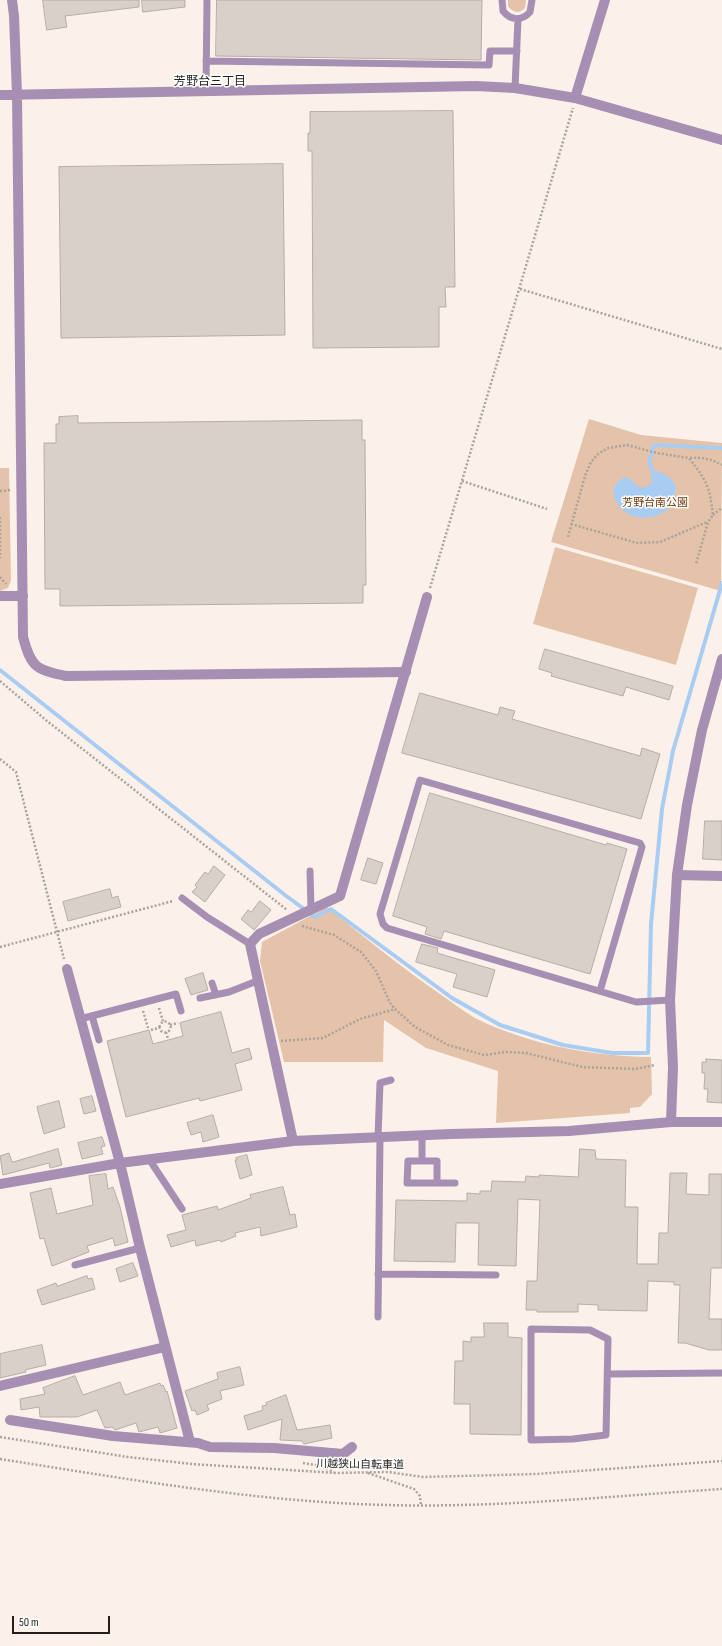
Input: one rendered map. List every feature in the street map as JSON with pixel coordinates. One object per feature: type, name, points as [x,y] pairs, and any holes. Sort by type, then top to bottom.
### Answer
[{"type":"street","points":[[12,0],[17,94],[23,637],[29,658],[37,667],[46,672],[66,676],[406,672]]},
{"type":"street","points":[[576,98],[605,0]]},
{"type":"street","points":[[0,95],[476,86],[515,88],[576,98],[722,140]]},
{"type":"street","points":[[0,596],[23,596]]},
{"type":"street","points":[[293,1141],[250,944],[259,934],[340,896],[427,597]]},
{"type":"street","points":[[671,1122],[673,1067],[670,1000],[677,875],[687,805],[702,730],[722,659]]},
{"type":"street","points":[[677,875],[722,876]]},
{"type":"street","points":[[66,970],[120,1163],[140,1248],[190,1442]]},
{"type":"street","points":[[0,1184],[120,1163],[293,1141],[422,1135],[569,1131],[671,1122],[722,1122]]},
{"type":"street","points":[[0,1386],[165,1347]]},
{"type":"street","points":[[10,1420],[113,1436],[198,1443],[210,1447],[274,1448],[343,1454],[352,1447]]},
{"type":"lane","points":[[206,91],[207,0]]},
{"type":"lane","points":[[502,0],[502,6],[506,15],[518,19],[526,16],[530,12],[532,0]]},
{"type":"lane","points":[[515,88],[518,19]]},
{"type":"lane","points":[[206,61],[489,65],[490,51],[516,51]]},
{"type":"lane","points":[[600,991],[642,847],[640,843],[420,780],[380,914],[383,924],[387,928],[636,1002],[670,1000]]},
{"type":"lane","points":[[310,871],[311,909]]},
{"type":"lane","points":[[182,898],[219,925],[250,944]]},
{"type":"lane","points":[[200,998],[229,992],[257,981]]},
{"type":"lane","points":[[212,983],[216,995]]},
{"type":"lane","points":[[80,1019],[176,994],[181,1011]]},
{"type":"lane","points":[[92,1016],[99,1040]]},
{"type":"lane","points":[[378,1318],[380,1083],[391,1080]]},
{"type":"lane","points":[[422,1135],[422,1161]]},
{"type":"lane","points":[[149,1159],[182,1210]]},
{"type":"lane","points":[[437,1183],[437,1161],[408,1161],[408,1183],[437,1183],[455,1183]]},
{"type":"lane","points":[[75,1265],[140,1248]]},
{"type":"lane","points":[[378,1274],[496,1275]]},
{"type":"lane","points":[[531,1329],[590,1330],[608,1339],[608,1374],[606,1435],[573,1440],[531,1440],[531,1329]]},
{"type":"lane","points":[[608,1374],[722,1373]]},
{"type":"path","points":[[427,597],[520,290],[576,98]]},
{"type":"path","points":[[520,290],[722,350]]},
{"type":"path","points":[[568,537],[585,476],[591,462],[608,448],[627,445],[657,453],[689,458],[701,457],[722,465]]},
{"type":"path","points":[[689,458],[706,479],[710,491],[712,516]]},
{"type":"path","points":[[462,481],[547,509]]},
{"type":"path","points":[[0,490],[12,490]]},
{"type":"path","points":[[696,564],[708,522],[712,516],[721,509]]},
{"type":"path","points":[[0,517],[0,558]]},
{"type":"path","points":[[571,524],[637,543],[660,542],[708,522]]},
{"type":"path","points":[[0,681],[291,920],[334,935],[361,952],[376,970],[390,1002],[395,1009],[415,1026],[448,1046],[484,1055],[506,1052],[526,1053],[582,1067],[635,1069],[655,1065]]},
{"type":"path","points":[[0,759],[16,772],[66,970]]},
{"type":"path","points":[[0,947],[182,898]]},
{"type":"path","points":[[156,999],[163,1021],[170,1025],[178,1024]]},
{"type":"path","points":[[140,1003],[148,1028]]},
{"type":"path","points":[[272,1041],[323,1038],[360,1020],[395,1009]]},
{"type":"path","points":[[159,1028],[159,1024],[163,1021]]},
{"type":"path","points":[[166,1032],[169,1030],[170,1025]]},
{"type":"path","points":[[151,1030],[159,1028]]},
{"type":"path","points":[[159,1028],[161,1031],[166,1032]]},
{"type":"path","points":[[166,1032],[168,1039]]},
{"type":"path","name":"川越狭山自転車道","points":[[0,1437],[128,1457],[192,1464],[336,1474],[388,1472],[423,1477],[536,1474],[722,1461]]},
{"type":"path","points":[[0,1459],[153,1482],[297,1500],[422,1506],[498,1504],[722,1489]]},
{"type":"path","points":[[366,1472],[414,1489],[420,1496],[422,1506]]},
{"type":"green space","points":[[508,0],[526,0],[525,8],[516,12],[508,6]]},
{"type":"green space","name":"芳野台南公園","points":[[589,419],[641,435],[722,443],[721,591],[551,542]]},
{"type":"green space","points":[[0,468],[9,468],[11,580],[8,588],[0,591]]},
{"type":"green space","points":[[555,547],[698,588],[676,665],[533,624]]},
{"type":"green space","points":[[327,907],[411,973],[475,1018],[517,1035],[561,1047],[606,1054],[651,1057],[652,1094],[640,1107],[630,1108],[630,1113],[496,1123],[498,1071],[426,1048],[384,1020],[383,1062],[284,1062],[260,961],[262,942]]},
{"type":"water","points":[[652,471],[666,475],[676,486],[672,504],[666,511],[658,515],[645,518],[633,516],[624,511],[617,504],[614,495],[614,487],[618,481],[627,477],[641,488],[648,486],[652,482]]},
{"type":"building","points":[[43,0],[139,0],[139,7],[65,16],[67,27],[47,30]]},
{"type":"building","points":[[142,0],[185,0],[185,7],[143,12]]},
{"type":"building","points":[[217,0],[482,0],[481,60],[216,56]]},
{"type":"building","points":[[453,111],[455,287],[445,287],[446,307],[439,307],[439,347],[313,348],[312,151],[308,151],[310,112]]},
{"type":"building","points":[[283,164],[285,335],[61,338],[59,167]]},
{"type":"building","points":[[78,416],[78,423],[362,420],[362,440],[365,440],[366,585],[363,585],[363,603],[60,606],[60,589],[45,589],[44,443],[56,443],[56,424],[59,424],[59,417]]},
{"type":"building","points":[[545,649],[673,686],[669,700],[626,687],[623,696],[551,676],[552,673],[539,669]]},
{"type":"building","points":[[420,693],[498,715],[500,707],[515,711],[512,719],[640,756],[642,748],[660,754],[641,819],[402,753]]},
{"type":"building","points":[[430,793],[606,845],[607,843],[627,849],[590,974],[444,931],[441,939],[425,934],[427,927],[393,916]]},
{"type":"building","points":[[705,821],[722,821],[722,860],[703,859]]},
{"type":"building","points":[[368,858],[383,863],[376,884],[361,880]]},
{"type":"building","points":[[214,866],[225,875],[205,902],[192,892],[197,887],[195,885],[205,872],[208,874]]},
{"type":"building","points":[[110,889],[112,898],[118,896],[121,907],[68,921],[63,902]]},
{"type":"building","points":[[260,901],[271,910],[254,930],[241,919],[248,910],[251,912]]},
{"type":"building","points":[[422,944],[438,948],[437,953],[495,970],[487,997],[453,987],[457,974],[416,962]]},
{"type":"building","points":[[203,973],[208,990],[191,995],[185,979]]},
{"type":"building","points":[[221,1012],[232,1053],[249,1048],[252,1059],[235,1064],[242,1090],[200,1101],[199,1098],[126,1117],[107,1041],[149,1030],[153,1044],[183,1036],[180,1023]]},
{"type":"building","points":[[706,1059],[722,1060],[722,1103],[707,1102],[708,1089],[704,1089],[705,1073],[702,1073],[702,1062],[706,1062]]},
{"type":"building","points":[[92,1096],[96,1111],[84,1114],[80,1099]]},
{"type":"building","points":[[59,1101],[65,1127],[44,1134],[37,1107]]},
{"type":"building","points":[[213,1115],[219,1137],[203,1142],[201,1132],[191,1135],[187,1123]]},
{"type":"building","points":[[102,1137],[105,1146],[101,1147],[103,1154],[82,1159],[78,1143]]},
{"type":"building","points":[[58,1149],[62,1165],[50,1168],[49,1163],[3,1175],[0,1156],[9,1153],[12,1162]]},
{"type":"building","points":[[580,1149],[595,1150],[596,1159],[626,1160],[625,1207],[638,1207],[637,1264],[658,1264],[659,1233],[668,1233],[670,1173],[687,1173],[686,1194],[709,1195],[709,1174],[722,1174],[722,1268],[711,1268],[709,1319],[722,1319],[722,1350],[709,1350],[685,1343],[678,1343],[680,1285],[674,1285],[674,1282],[648,1281],[647,1311],[598,1310],[598,1305],[578,1304],[578,1312],[537,1312],[537,1310],[526,1310],[527,1281],[537,1281],[540,1200],[518,1199],[516,1266],[478,1265],[479,1223],[456,1223],[455,1262],[394,1261],[396,1200],[467,1201],[467,1193],[480,1194],[480,1191],[491,1191],[492,1181],[525,1182],[526,1176],[539,1177],[539,1175],[578,1177]]},
{"type":"building","points":[[247,1155],[252,1175],[240,1179],[235,1160],[237,1160],[236,1158]]},
{"type":"building","points":[[106,1174],[108,1189],[113,1187],[120,1207],[128,1242],[115,1246],[113,1238],[87,1246],[89,1252],[52,1266],[44,1238],[40,1239],[30,1193],[51,1188],[57,1214],[93,1205],[89,1176]]},
{"type":"building","points":[[283,1187],[290,1215],[295,1214],[297,1227],[261,1236],[260,1227],[235,1233],[236,1236],[221,1242],[220,1240],[196,1246],[195,1240],[171,1247],[167,1235],[186,1230],[182,1215],[217,1206],[218,1210],[251,1198],[250,1195]]},
{"type":"building","points":[[133,1263],[138,1276],[120,1282],[116,1269]]},
{"type":"building","points":[[87,1276],[88,1279],[92,1278],[95,1289],[42,1305],[37,1290],[56,1283],[57,1286]]},
{"type":"building","points":[[484,1323],[508,1323],[508,1337],[522,1338],[521,1435],[470,1434],[470,1404],[454,1404],[455,1361],[463,1361],[463,1341],[471,1342],[471,1337],[484,1337]]},
{"type":"building","points":[[42,1345],[46,1365],[25,1370],[26,1372],[0,1378],[0,1354]]},
{"type":"building","points":[[240,1367],[244,1385],[220,1391],[222,1399],[207,1405],[209,1410],[197,1415],[195,1410],[192,1411],[185,1391],[218,1379],[217,1373]]},
{"type":"building","points":[[75,1376],[83,1395],[120,1382],[125,1395],[160,1383],[161,1386],[163,1385],[166,1392],[167,1391],[177,1428],[160,1433],[158,1427],[139,1432],[136,1423],[115,1430],[112,1427],[105,1428],[97,1410],[77,1417],[40,1417],[39,1407],[21,1410],[20,1399],[45,1394],[43,1388]]},
{"type":"building","points":[[286,1395],[297,1430],[330,1425],[332,1438],[304,1444],[302,1441],[280,1440],[282,1419],[248,1430],[244,1416],[263,1410],[262,1406],[267,1405],[266,1403]]},
{"type":"waterway","points":[[654,475],[649,462],[654,445],[722,448]]},
{"type":"waterway","points":[[0,670],[315,917],[331,909],[452,998],[500,1025],[563,1045],[612,1053],[648,1053],[651,924],[662,809],[673,751],[722,583]]},
{"type":"district","name":"芳野台三丁目","points":[[210,82]]}]
